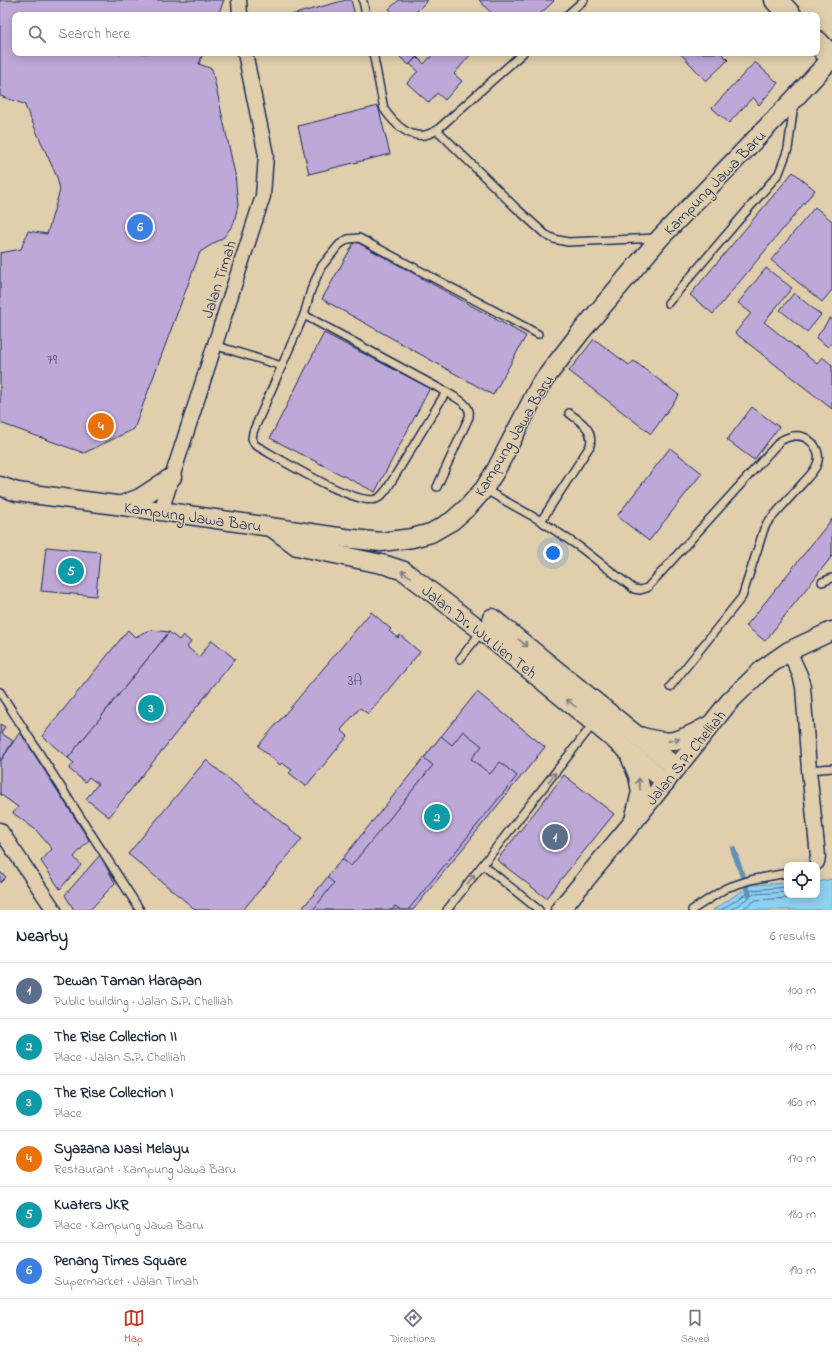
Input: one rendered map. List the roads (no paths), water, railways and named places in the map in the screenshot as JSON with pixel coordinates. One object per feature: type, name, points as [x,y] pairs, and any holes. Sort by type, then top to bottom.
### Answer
[{"type":"main road","points":[[820,45],[832,58]]},
{"type":"street","points":[[239,0],[240,12]]},
{"type":"street","name":"Jalan Timah","points":[[161,511],[262,196],[266,155],[246,56]]},
{"type":"street","name":"Kampung Jawa Baru","points":[[0,486],[17,492],[381,542],[412,538],[431,533],[452,521],[469,506],[484,489],[496,470],[540,385],[580,333],[660,238],[832,58]]},
{"type":"street","points":[[119,506],[140,498],[172,477]]},
{"type":"street","name":"Jalan Dr. Wu Lien Teh","points":[[272,527],[297,546],[386,565],[404,572],[487,625],[671,775]]},
{"type":"street","name":"Jalan Dr. Wu Lien Teh","points":[[487,625],[595,722],[632,742]]},
{"type":"street","name":"Jalan S.P. Chelliah","points":[[560,910],[730,702],[763,669],[789,651],[832,632]]},
{"type":"street","points":[[789,651],[800,675],[803,688],[809,770],[818,856],[815,862]]},
{"type":"street","points":[[634,821],[641,792],[632,742],[673,741],[691,735],[712,724]]},
{"type":"street","points":[[0,830],[54,910]]},
{"type":"lane","points":[[570,12],[584,0]]},
{"type":"lane","points":[[363,1],[365,12]]},
{"type":"lane","points":[[374,56],[384,109],[388,116],[405,131],[425,135],[437,130],[520,56]]},
{"type":"lane","points":[[668,303],[779,173],[788,149],[795,98]]},
{"type":"lane","points":[[437,130],[515,207],[546,235],[554,239],[568,242],[660,238]]},
{"type":"lane","points":[[446,392],[381,496],[376,500],[356,498],[339,491],[255,445],[252,439],[253,432],[304,315],[311,290],[321,267],[339,245],[348,239],[359,238],[538,334]]},
{"type":"lane","points":[[304,315],[446,392],[468,406],[470,412],[437,487]]},
{"type":"lane","points":[[214,346],[282,366]]},
{"type":"lane","points":[[541,521],[590,446],[590,433],[586,426],[569,413]]},
{"type":"lane","points":[[484,489],[541,521],[581,548],[634,589],[640,590],[647,588],[780,441],[789,436],[799,436],[808,439],[815,446],[818,455],[817,465],[767,523],[742,597],[670,687]]},
{"type":"lane","points":[[822,582],[832,578]]},
{"type":"lane","points":[[460,659],[487,625]]},
{"type":"lane","points":[[0,692],[140,910]]},
{"type":"lane","points":[[447,910],[595,722]]},
{"type":"lane","points":[[809,770],[832,768]]},
{"type":"lane","points":[[482,865],[539,910]]},
{"type":"lane","points":[[692,910],[726,888],[750,880],[784,874]]},
{"type":"water","points":[[832,879],[832,910],[713,910],[751,885],[784,883],[784,898],[820,898],[820,881]]},
{"type":"waterway","points":[[733,849],[749,894]]},
{"type":"place","name":"Penang Times Square","points":[[140,227]]},
{"type":"place","name":"Syazana Nasi Melayu","points":[[101,426]]},
{"type":"place","name":"Kuaters JKR","points":[[71,571]]},
{"type":"place","name":"The Rise Collection I","points":[[151,708]]},
{"type":"place","name":"The Rise Collection II","points":[[437,817]]},
{"type":"place","name":"Dewan Taman Harapan","points":[[555,837]]}]
